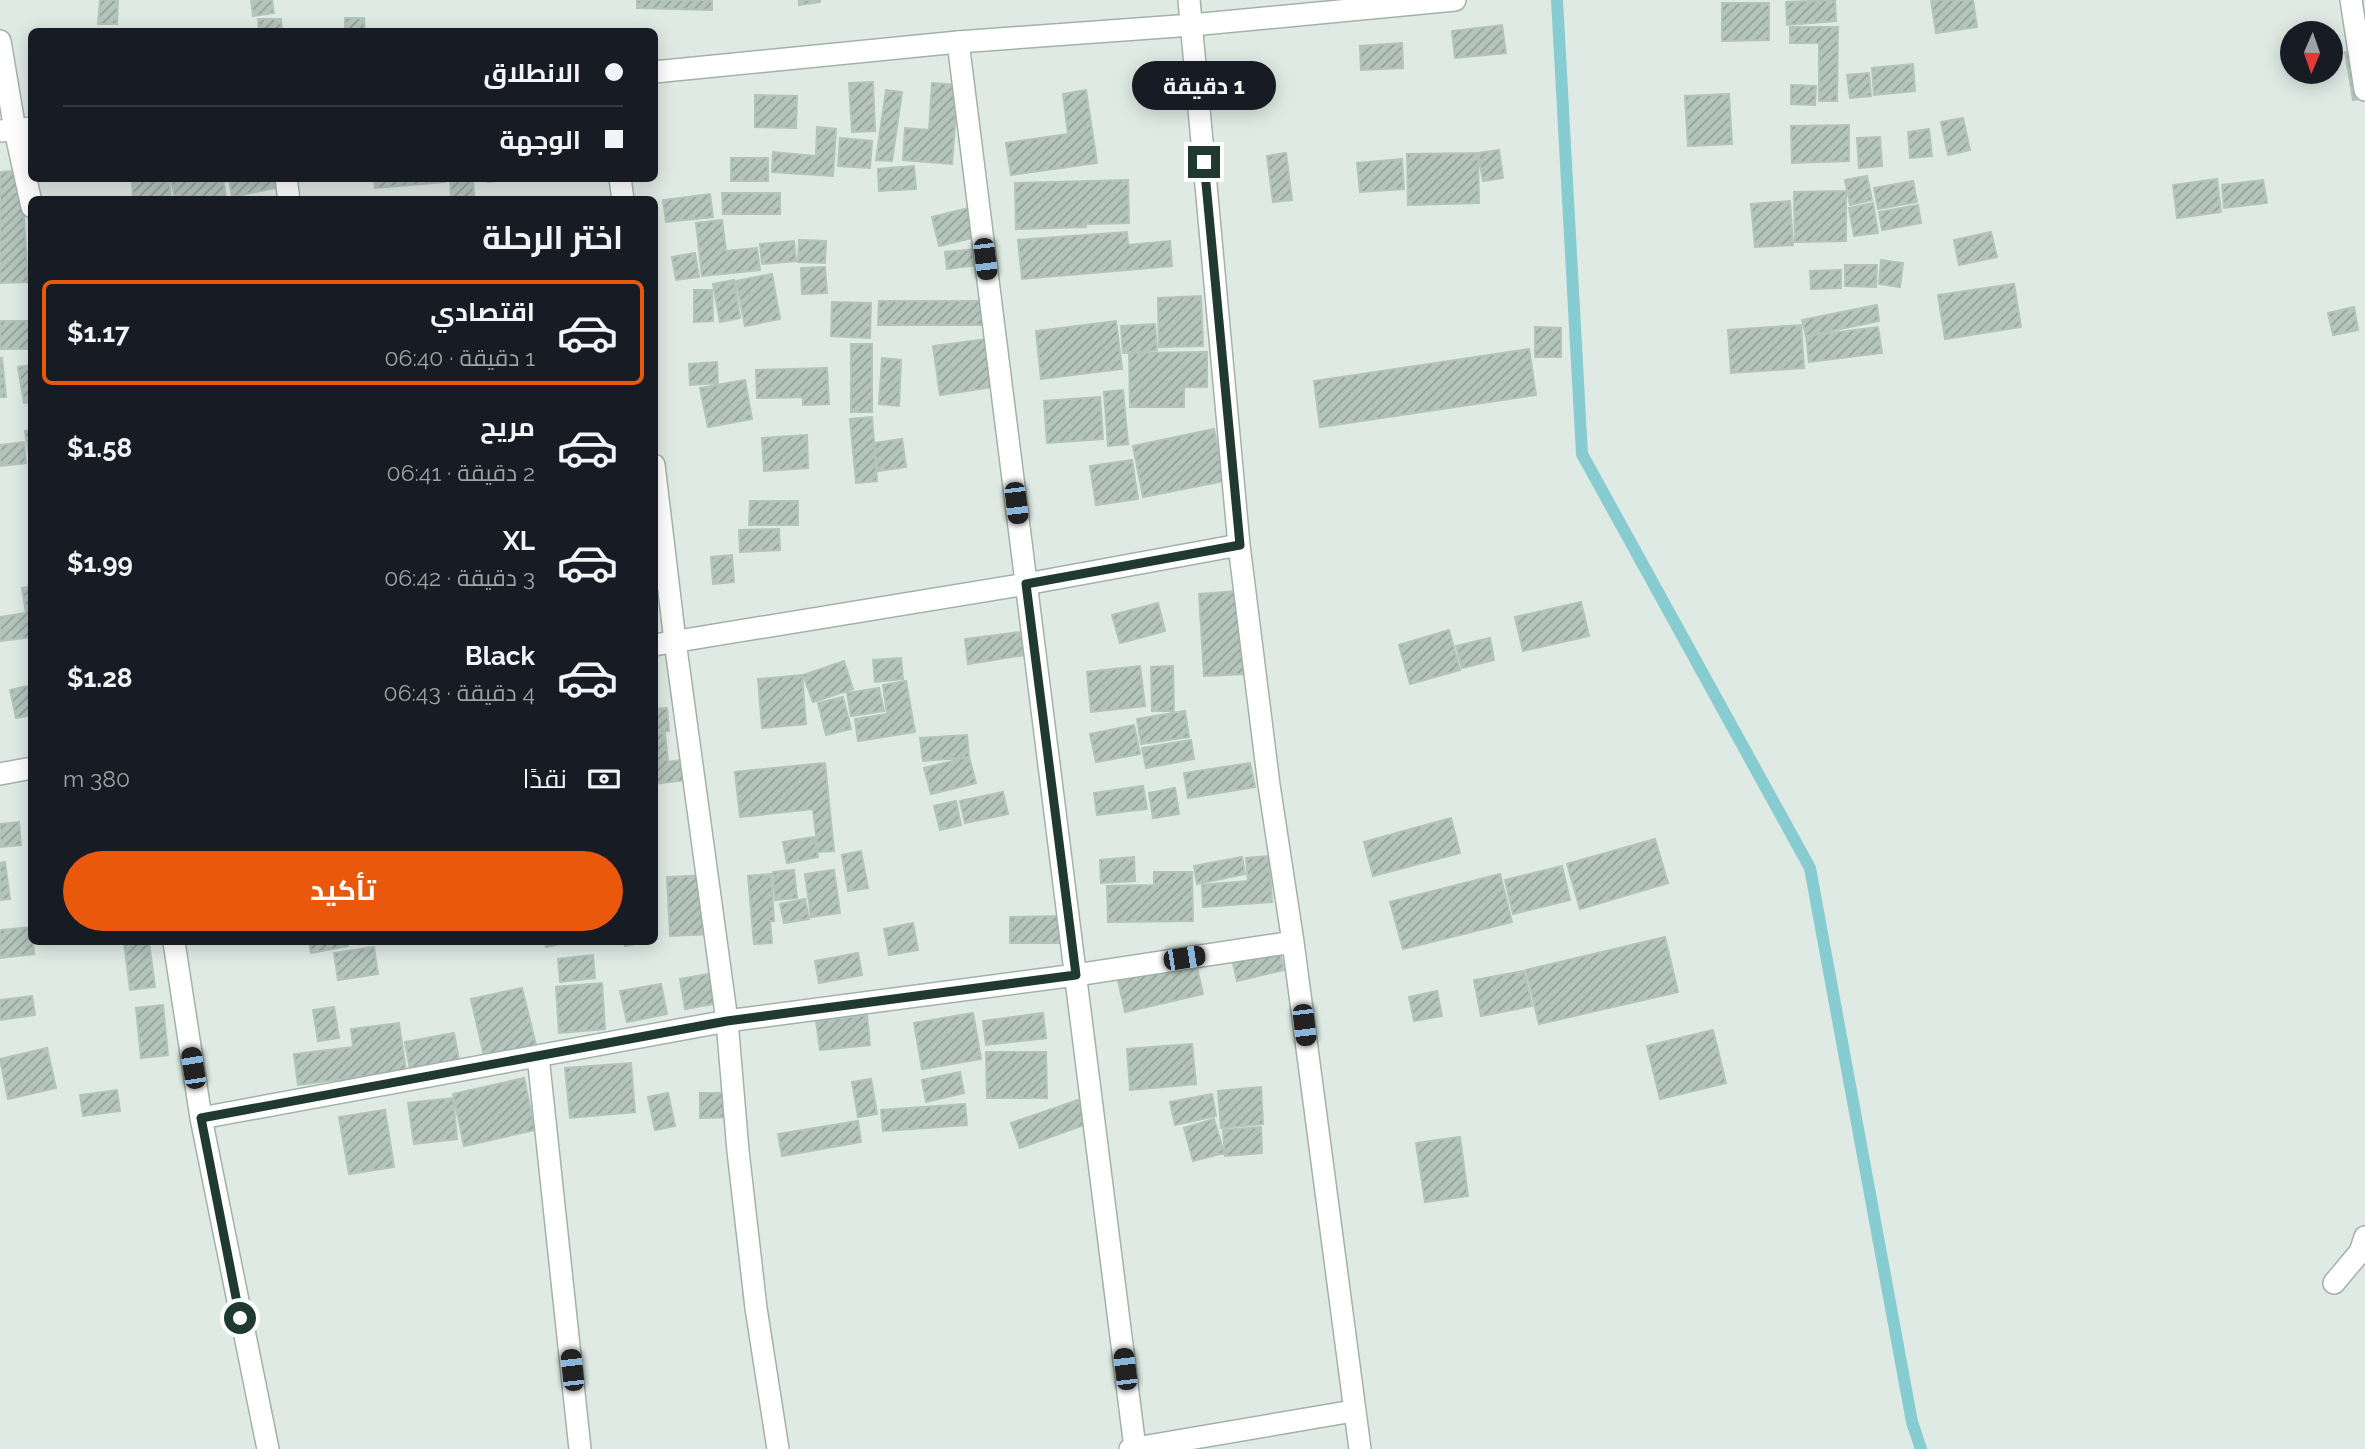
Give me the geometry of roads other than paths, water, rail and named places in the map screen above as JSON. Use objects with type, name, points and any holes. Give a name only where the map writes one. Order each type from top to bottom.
[{"type":"street","points":[[1189,0],[1240,545],[1269,785],[1293,942],[1360,1449]]},
{"type":"street","points":[[658,72],[958,42],[1192,25],[1455,0]]},
{"type":"street","points":[[2351,0],[2365,90]]},
{"type":"street","points":[[0,40],[30,196]]},
{"type":"street","points":[[958,42],[1133,1448],[1353,1411]]},
{"type":"street","points":[[658,530],[665,643],[727,1021],[738,1151],[756,1308],[779,1449]]},
{"type":"street","points":[[665,643],[1026,584],[1240,545]]},
{"type":"street","points":[[0,774],[28,769]]},
{"type":"street","points":[[201,1118],[727,1021],[1076,975],[1293,942]]},
{"type":"street","points":[[174,945],[201,1118],[268,1449]]},
{"type":"street","points":[[538,1056],[580,1449]]},
{"type":"street","points":[[2334,1283],[2360,1252],[2365,1237]]},
{"type":"waterway","points":[[1557,0],[1582,454],[1810,868],[1912,1422],[1921,1449]]}]
